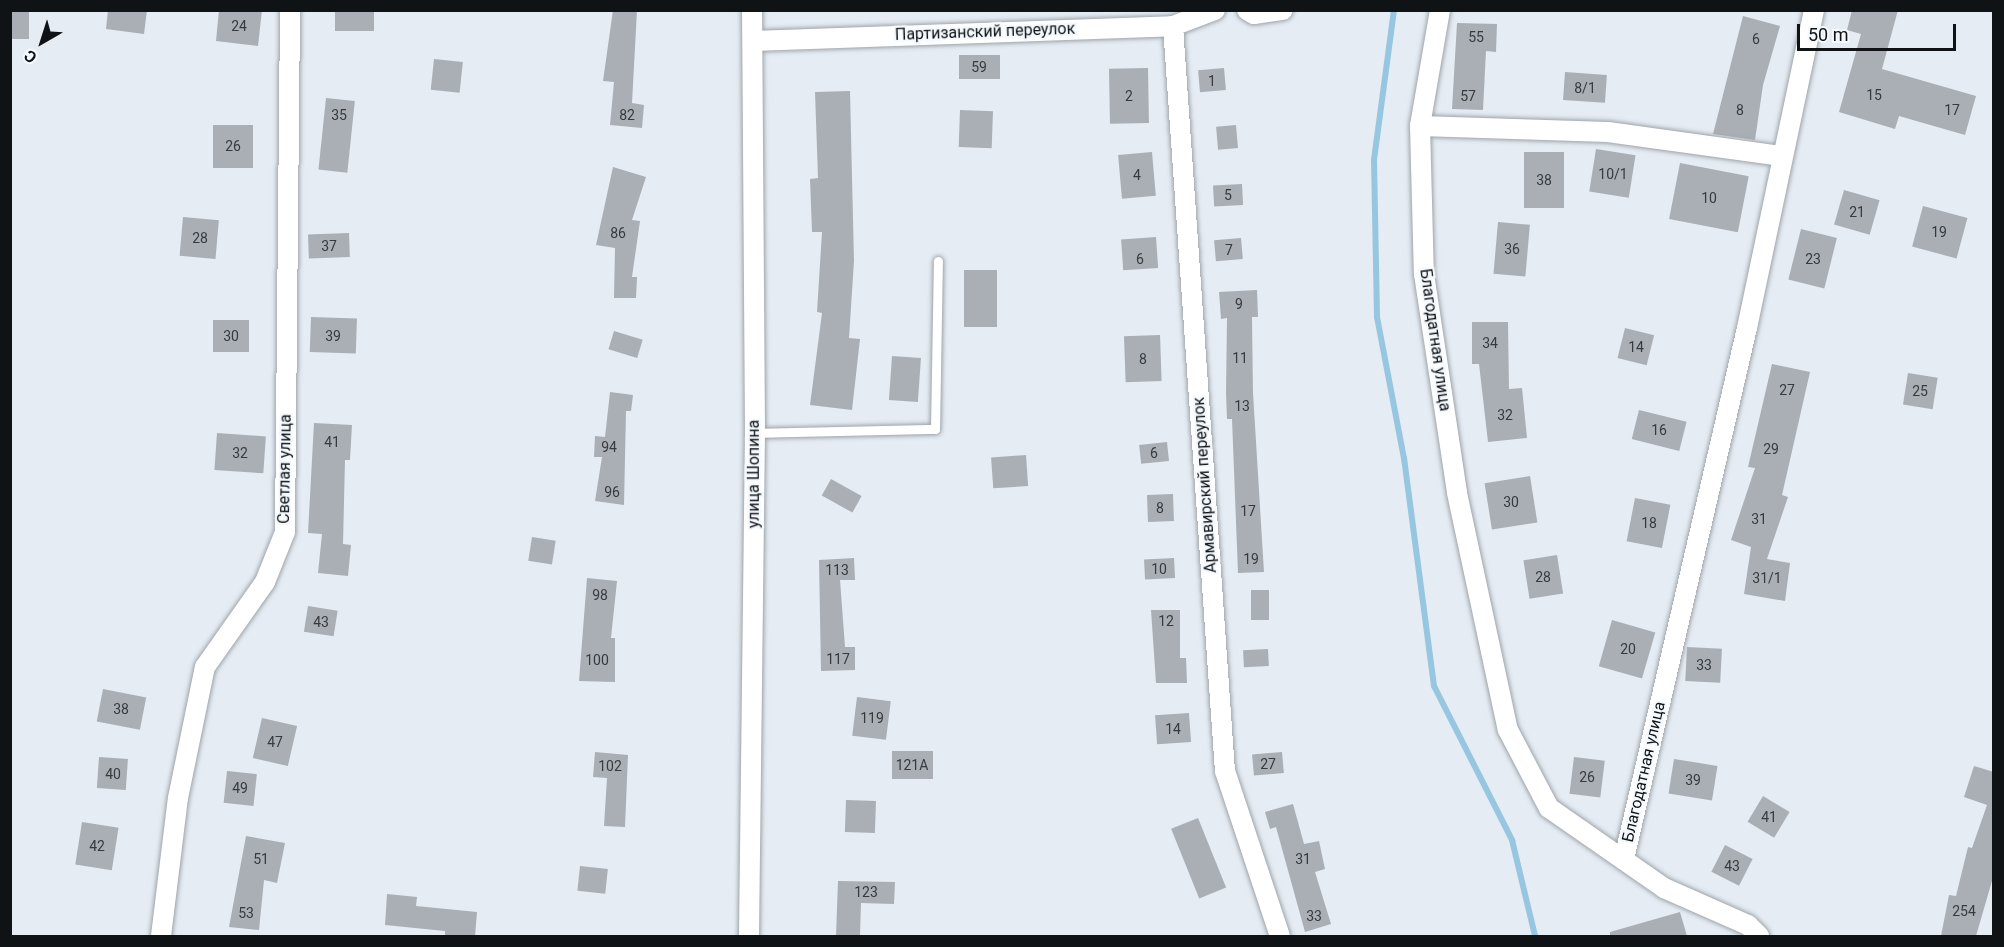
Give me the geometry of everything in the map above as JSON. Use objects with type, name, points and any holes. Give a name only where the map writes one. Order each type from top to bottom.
[{"type":"street","name":"Светлая улица","points":[[161,936],[178,798],[205,667],[265,582],[285,532],[290,10]]},
{"type":"street","name":"улица Шопина","points":[[749,936],[755,434],[752,10]]},
{"type":"street","name":"Партизанский переулок","points":[[753,41],[1173,26],[1215,10]]},
{"type":"street","points":[[1247,10],[1254,14],[1283,10]]},
{"type":"street","points":[[1440,10],[1420,126],[1608,132],[1780,156]]},
{"type":"street","name":"Благодатная улица","points":[[1624,859],[1745,339],[1780,156],[1814,10]]},
{"type":"street","name":"Армавирский переулок","points":[[1173,26],[1226,771],[1280,936]]},
{"type":"street","name":"Благодатная улица","points":[[1420,126],[1426,286],[1459,505],[1508,730],[1549,808],[1664,888],[1748,925],[1759,936]]},
{"type":"lane","points":[[755,434],[935,429],[938,261]]},
{"type":"building","points":[[10,10],[29,10],[29,39],[10,39]]},
{"type":"building","points":[[108,10],[147,10],[144,34],[106,29]]},
{"type":"building","points":[[219,10],[262,10],[258,46],[216,41]]},
{"type":"building","points":[[335,10],[374,10],[374,31],[335,31]]},
{"type":"building","points":[[613,10],[637,10],[632,103],[644,105],[642,128],[610,125],[614,82],[603,81]]},
{"type":"building","points":[[1852,10],[1898,10],[1882,69],[1976,96],[1965,135],[1899,116],[1895,129],[1839,112],[1861,34],[1847,30]]},
{"type":"building","points":[[1743,16],[1780,26],[1763,85],[1755,140],[1713,134]]},
{"type":"building","points":[[1457,23],[1497,24],[1496,52],[1486,51],[1483,110],[1452,109]]},
{"type":"building","points":[[959,55],[1000,55],[1000,79],[959,79]]},
{"type":"building","points":[[434,59],[463,62],[460,93],[431,90]]},
{"type":"building","points":[[1148,68],[1149,123],[1110,124],[1109,69]]},
{"type":"building","points":[[1224,68],[1226,90],[1200,92],[1198,70]]},
{"type":"building","points":[[1565,72],[1607,75],[1605,103],[1563,100]]},
{"type":"building","points":[[850,91],[854,261],[849,338],[860,339],[852,410],[810,405],[822,313],[817,312],[822,232],[812,232],[810,179],[818,178],[815,92]]},
{"type":"building","points":[[326,98],[355,101],[347,173],[318,170]]},
{"type":"building","points":[[960,110],[993,111],[992,148],[959,147]]},
{"type":"building","points":[[213,125],[253,125],[253,168],[213,168]]},
{"type":"building","points":[[1236,125],[1238,148],[1218,150],[1216,127]]},
{"type":"building","points":[[1596,149],[1636,155],[1629,198],[1589,191]]},
{"type":"building","points":[[1152,152],[1156,196],[1122,199],[1118,155]]},
{"type":"building","points":[[1524,152],[1564,152],[1564,208],[1524,208]]},
{"type":"building","points":[[1680,163],[1749,176],[1738,232],[1669,219]]},
{"type":"building","points":[[613,167],[646,177],[632,220],[640,221],[632,277],[637,277],[636,298],[614,298],[615,248],[596,245]]},
{"type":"building","points":[[1242,184],[1243,205],[1214,206],[1213,186]]},
{"type":"building","points":[[1844,190],[1880,200],[1870,235],[1834,225]]},
{"type":"building","points":[[1923,206],[1967,218],[1957,258],[1912,247]]},
{"type":"building","points":[[183,217],[219,220],[215,259],[180,256]]},
{"type":"building","points":[[1498,222],[1530,225],[1525,277],[1493,274]]},
{"type":"building","points":[[1801,229],[1837,238],[1824,288],[1788,279]]},
{"type":"building","points":[[349,233],[350,257],[309,258],[308,234]]},
{"type":"building","points":[[1156,237],[1158,268],[1123,270],[1121,239]]},
{"type":"building","points":[[1241,238],[1243,259],[1216,261],[1214,240]]},
{"type":"building","points":[[964,270],[997,270],[997,327],[964,327]]},
{"type":"building","points":[[1257,290],[1258,317],[1252,317],[1253,393],[1264,572],[1238,573],[1232,419],[1227,419],[1227,318],[1221,319],[1219,292]]},
{"type":"building","points":[[311,317],[357,319],[356,354],[310,352]]},
{"type":"building","points":[[213,320],[249,320],[249,352],[213,352]]},
{"type":"building","points":[[1472,322],[1508,322],[1509,389],[1522,388],[1527,438],[1488,442],[1479,364],[1472,364]]},
{"type":"building","points":[[1625,328],[1654,335],[1647,365],[1618,358]]},
{"type":"building","points":[[614,331],[643,340],[637,358],[608,349]]},
{"type":"building","points":[[1160,335],[1162,381],[1126,382],[1124,336]]},
{"type":"building","points":[[892,356],[921,358],[918,402],[889,400]]},
{"type":"building","points":[[1772,364],[1810,372],[1782,495],[1788,497],[1767,559],[1790,563],[1785,601],[1744,594],[1751,547],[1731,540],[1755,468],[1748,467]]},
{"type":"building","points":[[1908,373],[1938,378],[1933,409],[1903,405]]},
{"type":"building","points":[[610,392],[633,395],[631,411],[626,411],[624,505],[595,501],[602,457],[594,457],[595,436],[605,437]]},
{"type":"building","points":[[1639,410],[1687,422],[1679,451],[1632,439]]},
{"type":"building","points":[[314,423],[352,425],[350,460],[345,460],[343,544],[351,545],[348,576],[318,573],[322,534],[308,533]]},
{"type":"building","points":[[217,433],[266,436],[263,473],[214,470]]},
{"type":"building","points":[[1167,442],[1169,461],[1141,464],[1139,445]]},
{"type":"building","points":[[1026,455],[1028,486],[993,488],[991,457]]},
{"type":"building","points":[[1530,476],[1537,522],[1492,530],[1485,483]]},
{"type":"building","points":[[831,479],[862,496],[852,513],[822,496]]},
{"type":"building","points":[[1173,494],[1174,521],[1148,522],[1147,495]]},
{"type":"building","points":[[1635,498],[1670,505],[1662,548],[1627,541]]},
{"type":"building","points":[[532,537],[556,541],[552,564],[528,561]]},
{"type":"building","points":[[1557,555],[1563,594],[1530,599],[1523,560]]},
{"type":"building","points":[[854,558],[855,580],[840,580],[845,647],[855,647],[855,670],[821,671],[819,560]]},
{"type":"building","points":[[1174,558],[1175,578],[1145,580],[1144,560]]},
{"type":"building","points":[[587,578],[617,581],[611,638],[615,638],[615,682],[579,681]]},
{"type":"building","points":[[1251,590],[1269,590],[1269,620],[1251,620]]},
{"type":"building","points":[[308,606],[338,611],[334,636],[304,632]]},
{"type":"building","points":[[1151,610],[1180,610],[1180,658],[1186,658],[1187,683],[1156,683]]},
{"type":"building","points":[[1612,620],[1655,632],[1642,679],[1599,666]]},
{"type":"building","points":[[1687,647],[1722,649],[1720,683],[1685,681]]},
{"type":"building","points":[[1268,649],[1269,666],[1244,667],[1243,650]]},
{"type":"building","points":[[103,689],[146,697],[140,730],[97,721]]},
{"type":"building","points":[[857,697],[891,701],[886,740],[852,736]]},
{"type":"building","points":[[1189,713],[1191,742],[1157,744],[1155,715]]},
{"type":"building","points":[[262,718],[297,726],[288,766],[253,758]]},
{"type":"building","points":[[892,751],[933,751],[933,779],[892,779]]},
{"type":"building","points":[[595,752],[628,755],[625,827],[604,826],[607,778],[593,777]]},
{"type":"building","points":[[1282,752],[1284,773],[1254,776],[1252,755]]},
{"type":"building","points":[[99,757],[128,759],[126,790],[97,788]]},
{"type":"building","points":[[1574,757],[1605,761],[1600,798],[1569,794]]},
{"type":"building","points":[[1674,759],[1717,766],[1712,800],[1669,794]]},
{"type":"building","points":[[1974,766],[1994,772],[1994,874],[1976,936],[1941,936],[1949,895],[1956,896],[1968,847],[1972,848],[1987,805],[1964,797]]},
{"type":"building","points":[[227,771],[257,774],[253,806],[224,803]]},
{"type":"building","points":[[1763,796],[1790,812],[1774,838],[1748,822]]},
{"type":"building","points":[[846,800],[876,801],[875,833],[845,832]]},
{"type":"building","points":[[1293,804],[1304,844],[1319,841],[1325,869],[1315,872],[1331,924],[1305,932],[1276,827],[1270,829],[1265,812]]},
{"type":"building","points":[[1198,818],[1226,888],[1199,898],[1171,829]]},
{"type":"building","points":[[82,822],[119,828],[112,870],[75,864]]},
{"type":"building","points":[[246,836],[285,843],[277,883],[264,880],[259,930],[229,927]]},
{"type":"building","points":[[1725,845],[1753,859],[1739,886],[1711,872]]},
{"type":"building","points":[[580,866],[608,869],[605,894],[577,891]]},
{"type":"building","points":[[838,881],[895,882],[894,904],[861,903],[860,936],[836,936]]},
{"type":"building","points":[[387,894],[417,897],[416,906],[477,912],[475,936],[445,936],[445,931],[385,925]]},
{"type":"building","points":[[1680,912],[1687,936],[1610,936],[1610,932]]},
{"type":"waterway","points":[[1394,10],[1374,160],[1377,317],[1404,458],[1434,686],[1512,840],[1535,936]]}]
